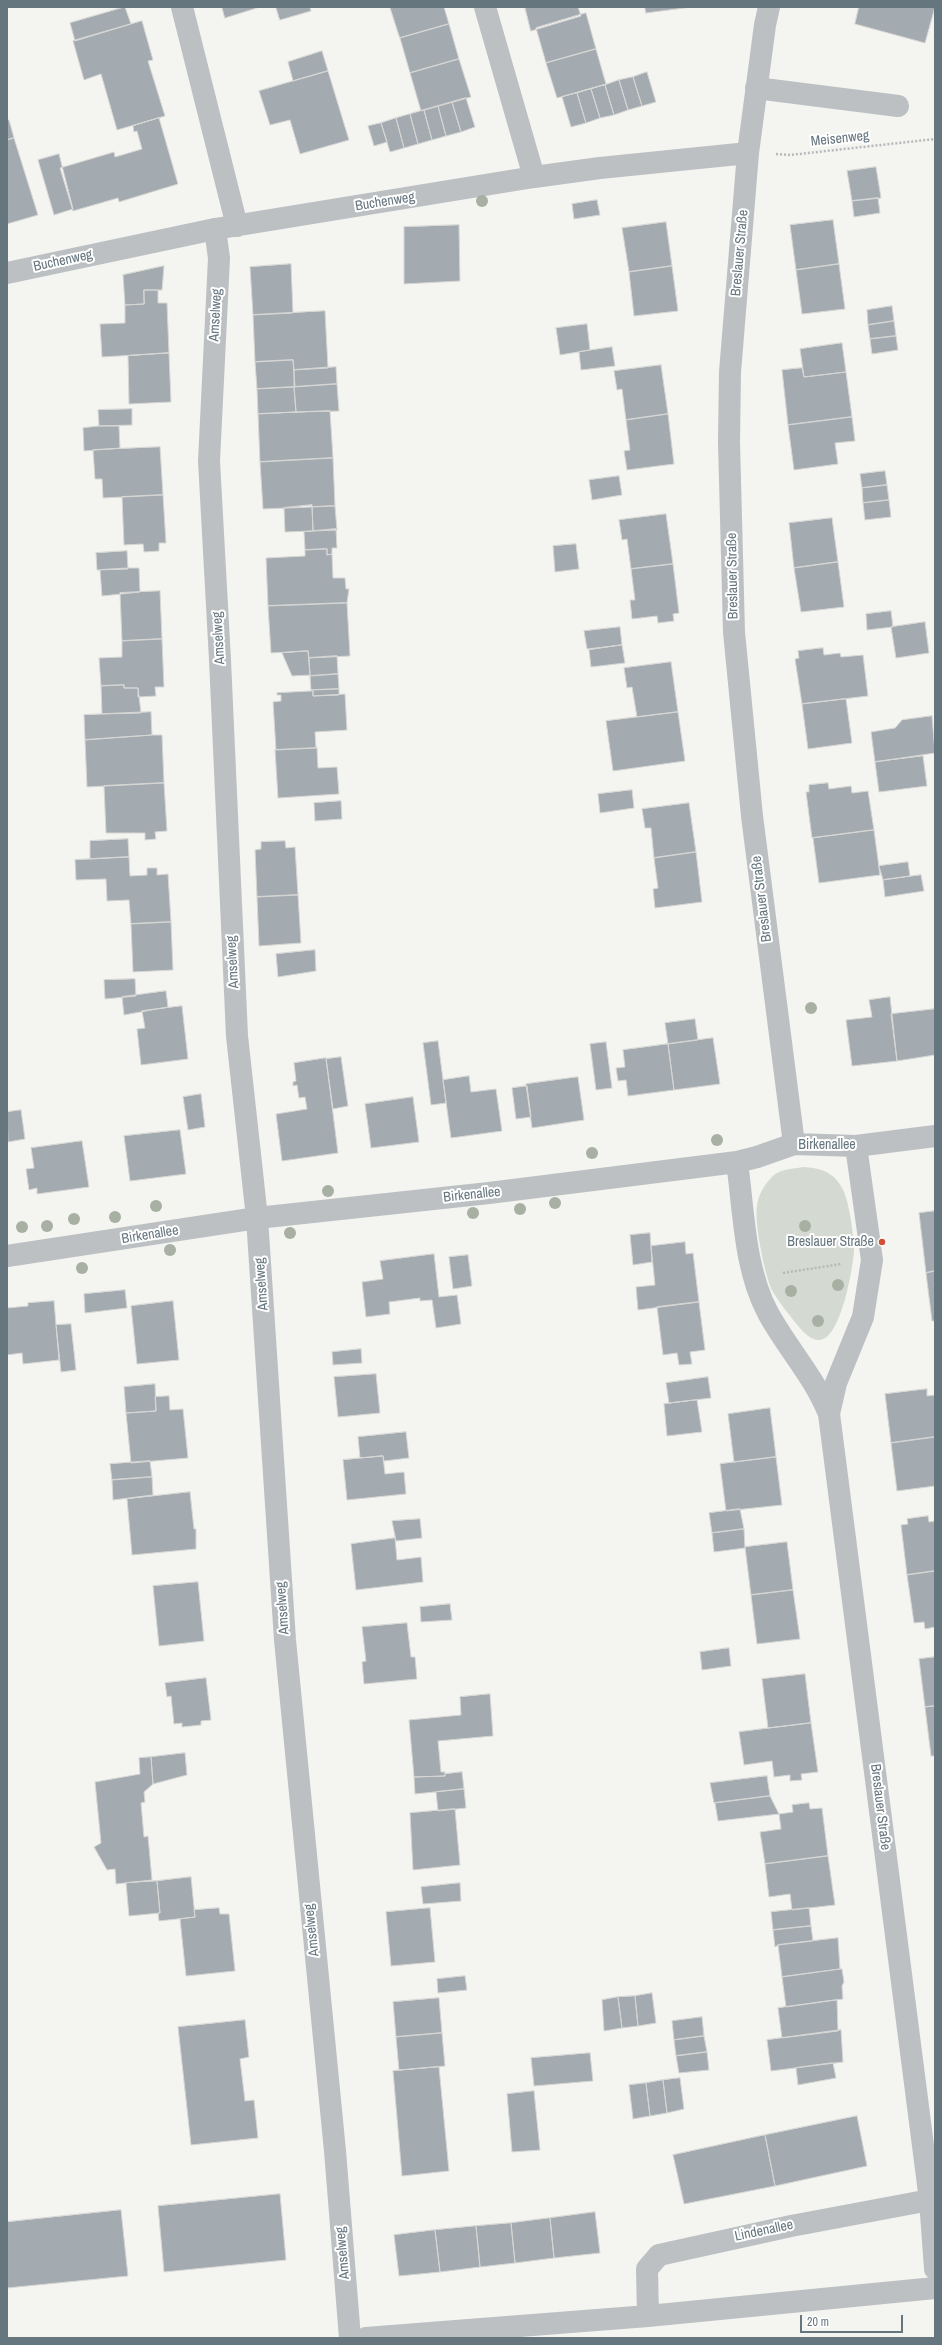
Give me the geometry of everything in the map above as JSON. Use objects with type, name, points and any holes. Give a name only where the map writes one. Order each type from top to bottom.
[{"type":"street","points":[[182,7],[237,226]]},
{"type":"street","points":[[485,7],[534,177]]},
{"type":"street","name":"Breslauer Straße","points":[[769,7],[756,88],[748,153],[730,372],[729,442],[734,632],[752,823],[794,1144]]},
{"type":"street","points":[[756,88],[898,106]]},
{"type":"street","name":"Buchenweg","points":[[7,273],[215,229],[534,177],[600,168],[748,153]]},
{"type":"street","name":"Amselweg","points":[[215,229],[219,258],[209,461],[220,660],[237,1036],[257,1218],[285,1640],[335,2151],[350,2338]]},
{"type":"street","name":"Birkenallee","points":[[7,1256],[257,1218],[489,1193],[737,1162],[757,1157],[794,1144],[856,1146],[935,1136]]},
{"type":"street","name":"Breslauer Straße","points":[[856,1146],[872,1260],[863,1317],[836,1383],[830,1414],[932,2199],[935,2269]]},
{"type":"street","name":"Breslauer Straße","points":[[737,1162],[752,1277],[768,1313],[815,1383],[830,1414]]},
{"type":"street","name":"Lindenallee","points":[[648,2316],[647,2268],[659,2255],[791,2226],[932,2199]]},
{"type":"street","points":[[366,2338],[648,2316],[935,2288]]},
{"type":"path","name":"Meisenweg","points":[[748,153],[790,155],[935,139]]},
{"type":"path","points":[[752,1277],[872,1260]]},
{"type":"shaded area","points":[[803,1167],[825,1171],[834,1177],[841,1186],[846,1199],[853,1236],[853,1260],[840,1315],[834,1328],[827,1336],[820,1340],[812,1338],[802,1330],[773,1292],[764,1263],[756,1214],[760,1193],[774,1175],[780,1172]]},
{"type":"building","points":[[125,7],[131,24],[75,41],[70,23]]},
{"type":"building","points":[[222,7],[260,7],[225,18]]},
{"type":"building","points":[[276,7],[310,7],[311,11],[280,20]]},
{"type":"building","points":[[390,7],[444,7],[449,24],[400,38]]},
{"type":"building","points":[[525,7],[578,7],[581,16],[531,31]]},
{"type":"building","points":[[645,7],[692,7],[646,13]]},
{"type":"building","points":[[859,7],[935,7],[925,43],[855,24]]},
{"type":"building","points":[[586,13],[596,49],[546,63],[536,28]]},
{"type":"building","points":[[142,21],[153,60],[148,61],[165,116],[117,130],[101,74],[84,80],[73,41]]},
{"type":"building","points":[[449,24],[459,59],[410,73],[400,38]]},
{"type":"building","points":[[596,49],[606,84],[557,98],[546,63]]},
{"type":"building","points":[[322,51],[328,71],[293,81],[288,62]]},
{"type":"building","points":[[459,59],[471,97],[421,111],[410,73]]},
{"type":"building","points":[[328,71],[349,140],[300,154],[290,120],[270,125],[259,91]]},
{"type":"building","points":[[647,72],[656,102],[642,106],[633,77]]},
{"type":"building","points":[[633,77],[642,106],[628,110],[619,80]]},
{"type":"building","points":[[619,80],[628,110],[614,115],[605,85]]},
{"type":"building","points":[[605,85],[614,115],[600,118],[591,89]]},
{"type":"building","points":[[591,89],[600,118],[586,123],[577,93]]},
{"type":"building","points":[[577,93],[586,123],[571,127],[562,97]]},
{"type":"building","points":[[466,98],[475,127],[461,132],[452,102]]},
{"type":"building","points":[[452,102],[461,132],[446,136],[438,106]]},
{"type":"building","points":[[438,106],[446,136],[432,140],[424,110]]},
{"type":"building","points":[[424,110],[432,140],[418,144],[410,114]]},
{"type":"building","points":[[410,114],[418,144],[404,148],[396,118]]},
{"type":"building","points":[[159,118],[178,184],[119,202],[118,198],[73,211],[60,168],[114,152],[115,157],[142,149],[137,131],[134,132],[133,126]]},
{"type":"building","points":[[396,118],[404,148],[390,152],[381,123]]},
{"type":"building","points":[[7,120],[9,120],[14,138],[7,140]]},
{"type":"building","points":[[381,123],[387,142],[374,146],[368,126]]},
{"type":"building","points":[[14,138],[38,215],[7,224],[7,140]]},
{"type":"building","points":[[59,154],[73,209],[54,215],[38,160]]},
{"type":"building","points":[[876,167],[881,198],[852,201],[847,171]]},
{"type":"building","points":[[878,198],[880,213],[854,217],[852,201]]},
{"type":"building","points":[[597,200],[600,215],[574,219],[572,204]]},
{"type":"building","points":[[833,220],[839,264],[796,270],[790,225]]},
{"type":"building","points":[[666,222],[672,266],[629,272],[622,228]]},
{"type":"building","points":[[459,225],[460,281],[404,284],[404,227]]},
{"type":"building","points":[[291,264],[293,313],[253,315],[250,267]]},
{"type":"building","points":[[839,264],[845,309],[802,314],[796,270]]},
{"type":"building","points":[[164,266],[162,290],[144,290],[144,304],[125,305],[123,275]]},
{"type":"building","points":[[672,266],[678,311],[634,316],[629,272]]},
{"type":"building","points":[[144,290],[158,290],[158,303],[167,303],[169,353],[102,357],[100,324],[125,323],[125,305],[144,304]]},
{"type":"building","points":[[892,306],[894,321],[868,325],[867,310]]},
{"type":"building","points":[[325,311],[328,368],[294,370],[293,360],[255,362],[253,315]]},
{"type":"building","points":[[894,321],[896,336],[870,339],[868,325]]},
{"type":"building","points":[[587,324],[590,350],[560,355],[556,328]]},
{"type":"building","points":[[896,336],[898,350],[872,354],[870,339]]},
{"type":"building","points":[[842,343],[846,372],[804,377],[800,349]]},
{"type":"building","points":[[612,347],[615,366],[581,370],[579,352]]},
{"type":"building","points":[[169,353],[171,402],[129,404],[128,356]]},
{"type":"building","points":[[293,360],[295,387],[257,389],[255,362]]},
{"type":"building","points":[[661,365],[668,414],[626,420],[622,389],[617,390],[614,371]]},
{"type":"building","points":[[336,367],[337,384],[294,387],[294,370]]},
{"type":"building","points":[[802,368],[804,377],[846,372],[852,417],[788,425],[782,370]]},
{"type":"building","points":[[337,384],[339,411],[296,412],[294,387]]},
{"type":"building","points":[[294,387],[296,412],[258,414],[257,389]]},
{"type":"building","points":[[132,409],[132,425],[99,426],[98,410]]},
{"type":"building","points":[[330,411],[333,458],[260,462],[258,414]]},
{"type":"building","points":[[668,414],[674,464],[627,470],[624,451],[630,450],[626,420]]},
{"type":"building","points":[[852,417],[855,441],[835,443],[838,464],[794,470],[788,425]]},
{"type":"building","points":[[119,426],[120,448],[84,451],[83,428]]},
{"type":"building","points":[[160,447],[163,495],[103,498],[102,479],[95,479],[93,450]]},
{"type":"building","points":[[333,458],[335,506],[263,509],[260,462]]},
{"type":"building","points":[[885,471],[887,485],[862,488],[860,474]]},
{"type":"building","points":[[619,476],[622,495],[592,500],[589,480]]},
{"type":"building","points":[[887,485],[889,500],[863,503],[862,488]]},
{"type":"building","points":[[163,495],[166,543],[159,543],[159,551],[144,552],[143,544],[124,545],[122,497]]},
{"type":"building","points":[[889,500],[891,517],[865,520],[863,503]]},
{"type":"building","points":[[312,505],[313,531],[285,532],[284,508]]},
{"type":"building","points":[[335,506],[337,530],[313,531],[312,507]]},
{"type":"building","points":[[666,514],[673,564],[631,569],[627,539],[622,540],[619,520]]},
{"type":"building","points":[[832,518],[838,562],[794,568],[789,523]]},
{"type":"building","points":[[336,529],[337,548],[332,548],[332,554],[327,555],[327,549],[305,550],[304,532]]},
{"type":"building","points":[[576,544],[579,569],[555,572],[553,546]]},
{"type":"building","points":[[327,549],[327,555],[332,554],[333,578],[345,578],[346,589],[349,589],[347,603],[268,606],[266,558],[305,556],[305,550]]},
{"type":"building","points":[[127,551],[128,569],[97,570],[96,553]]},
{"type":"building","points":[[838,562],[844,607],[801,612],[794,568]]},
{"type":"building","points":[[673,564],[679,613],[673,614],[674,621],[658,623],[657,616],[632,619],[630,600],[635,600],[631,569]]},
{"type":"building","points":[[139,568],[140,592],[102,596],[100,570]]},
{"type":"building","points":[[160,591],[162,639],[122,641],[120,593]]},
{"type":"building","points":[[347,603],[350,656],[309,658],[308,651],[271,653],[268,606]]},
{"type":"building","points":[[891,611],[893,627],[867,630],[866,614]]},
{"type":"building","points":[[925,622],[929,653],[896,658],[891,627]]},
{"type":"building","points":[[620,627],[622,645],[587,649],[584,631]]},
{"type":"building","points":[[162,639],[164,687],[155,687],[156,696],[138,697],[138,688],[124,688],[124,685],[101,686],[99,658],[122,657],[122,641]]},
{"type":"building","points":[[622,645],[625,663],[591,667],[589,650]]},
{"type":"building","points":[[823,648],[824,655],[840,653],[841,657],[863,655],[868,696],[802,704],[795,659],[799,658],[798,651]]},
{"type":"building","points":[[308,651],[310,675],[292,676],[282,653]]},
{"type":"building","points":[[337,656],[338,674],[310,676],[309,658]]},
{"type":"building","points":[[671,662],[678,712],[637,717],[632,687],[627,688],[624,668]]},
{"type":"building","points":[[338,674],[339,689],[311,690],[310,676]]},
{"type":"building","points":[[124,685],[124,688],[138,688],[141,713],[102,714],[101,686]]},
{"type":"building","points":[[339,689],[339,695],[313,696],[313,691],[311,690]]},
{"type":"building","points":[[313,691],[313,696],[345,694],[347,730],[315,732],[316,748],[276,750],[273,702],[281,701],[281,695],[277,695],[277,693]]},
{"type":"building","points":[[846,699],[852,743],[808,749],[802,704]]},
{"type":"building","points":[[151,712],[152,735],[85,740],[84,715]]},
{"type":"building","points":[[678,712],[685,761],[613,771],[606,721]]},
{"type":"building","points":[[932,716],[935,753],[875,762],[871,732],[895,728],[902,720]]},
{"type":"building","points":[[162,735],[164,783],[87,787],[85,740]]},
{"type":"building","points":[[317,748],[318,768],[337,767],[339,794],[278,798],[275,750]]},
{"type":"building","points":[[923,756],[927,786],[879,792],[875,762]]},
{"type":"building","points":[[164,783],[167,831],[155,832],[156,839],[145,840],[145,833],[106,833],[104,786]]},
{"type":"building","points":[[828,783],[829,789],[851,786],[852,793],[868,791],[874,830],[812,838],[806,792],[809,792],[809,785]]},
{"type":"building","points":[[632,790],[634,808],[600,813],[598,794]]},
{"type":"building","points":[[341,801],[342,819],[315,821],[314,803]]},
{"type":"building","points":[[689,803],[696,852],[654,858],[651,828],[645,828],[642,809]]},
{"type":"building","points":[[874,830],[880,875],[819,883],[813,838]]},
{"type":"building","points":[[128,839],[129,857],[90,859],[90,841]]},
{"type":"building","points":[[285,841],[286,848],[295,847],[298,895],[257,897],[255,850],[261,849],[261,842]]},
{"type":"building","points":[[696,852],[702,902],[655,908],[653,889],[658,888],[654,858]]},
{"type":"building","points":[[129,857],[130,876],[147,875],[147,868],[157,868],[157,875],[168,874],[171,922],[131,924],[129,900],[107,901],[106,879],[76,880],[75,860]]},
{"type":"building","points":[[908,862],[910,876],[883,880],[879,866]]},
{"type":"building","points":[[921,875],[924,891],[885,897],[883,880]]},
{"type":"building","points":[[298,895],[301,943],[259,946],[257,897]]},
{"type":"building","points":[[171,922],[173,970],[133,972],[131,924]]},
{"type":"building","points":[[315,950],[316,971],[278,977],[276,954]]},
{"type":"building","points":[[135,979],[136,996],[105,999],[104,980]]},
{"type":"building","points":[[166,991],[168,1007],[124,1015],[122,997]]},
{"type":"building","points":[[890,997],[897,1061],[852,1066],[846,1020],[872,1017],[869,1000]]},
{"type":"building","points":[[182,1006],[188,1059],[141,1065],[137,1029],[145,1028],[142,1011]]},
{"type":"building","points":[[935,1009],[935,1055],[897,1061],[891,1014]]},
{"type":"building","points":[[695,1019],[698,1040],[668,1044],[665,1023]]},
{"type":"building","points":[[713,1038],[720,1084],[674,1090],[668,1044]]},
{"type":"building","points":[[438,1041],[446,1103],[431,1105],[423,1043]]},
{"type":"building","points":[[606,1042],[612,1088],[596,1090],[590,1044]]},
{"type":"building","points":[[668,1044],[674,1090],[628,1096],[626,1080],[618,1081],[616,1068],[625,1067],[623,1050]]},
{"type":"building","points":[[341,1057],[348,1106],[333,1109],[326,1059]]},
{"type":"building","points":[[326,1058],[338,1153],[282,1161],[276,1114],[307,1109],[305,1097],[299,1098],[297,1085],[293,1086],[293,1082],[296,1081],[294,1063]]},
{"type":"building","points":[[469,1076],[471,1092],[496,1089],[502,1131],[451,1138],[443,1080]]},
{"type":"building","points":[[578,1077],[584,1120],[532,1128],[526,1084]]},
{"type":"building","points":[[527,1086],[531,1117],[516,1119],[512,1088]]},
{"type":"building","points":[[201,1094],[205,1127],[188,1130],[183,1097]]},
{"type":"building","points":[[413,1097],[419,1142],[371,1148],[365,1104]]},
{"type":"building","points":[[21,1110],[25,1139],[8,1142],[7,1112]]},
{"type":"building","points":[[180,1130],[186,1174],[130,1181],[124,1136]]},
{"type":"building","points":[[82,1141],[89,1187],[37,1194],[37,1188],[29,1190],[26,1169],[34,1168],[31,1148]]},
{"type":"building","points":[[935,1211],[935,1271],[926,1273],[919,1213]]},
{"type":"building","points":[[650,1233],[652,1262],[633,1265],[630,1235]]},
{"type":"building","points":[[685,1242],[686,1254],[693,1253],[699,1302],[638,1310],[636,1287],[655,1285],[651,1246]]},
{"type":"building","points":[[434,1254],[439,1297],[457,1295],[461,1324],[436,1328],[432,1300],[420,1301],[420,1298],[389,1302],[390,1314],[366,1317],[362,1282],[383,1279],[380,1261]]},
{"type":"building","points":[[468,1255],[472,1286],[453,1289],[449,1257]]},
{"type":"building","points":[[935,1271],[935,1321],[932,1321],[926,1273]]},
{"type":"building","points":[[125,1290],[127,1308],[85,1313],[84,1294]]},
{"type":"building","points":[[54,1301],[59,1360],[23,1364],[22,1353],[7,1355],[7,1308],[28,1306],[28,1303]]},
{"type":"building","points":[[173,1301],[179,1360],[137,1364],[131,1306]]},
{"type":"building","points":[[699,1302],[705,1350],[690,1352],[692,1364],[679,1365],[677,1353],[663,1355],[657,1307]]},
{"type":"building","points":[[71,1324],[76,1370],[61,1372],[56,1325]]},
{"type":"building","points":[[361,1349],[362,1363],[333,1365],[332,1352]]},
{"type":"building","points":[[376,1374],[380,1413],[338,1417],[334,1377]]},
{"type":"building","points":[[708,1377],[711,1398],[669,1403],[666,1383]]},
{"type":"building","points":[[155,1384],[156,1411],[126,1413],[124,1387]]},
{"type":"building","points":[[927,1389],[927,1396],[935,1395],[935,1437],[891,1443],[885,1394]]},
{"type":"building","points":[[169,1396],[170,1410],[183,1409],[188,1458],[131,1463],[126,1413],[156,1411],[155,1397]]},
{"type":"building","points":[[697,1400],[702,1432],[667,1436],[664,1404]]},
{"type":"building","points":[[770,1408],[776,1457],[734,1462],[728,1414]]},
{"type":"building","points":[[406,1432],[409,1458],[384,1461],[383,1456],[360,1458],[358,1437]]},
{"type":"building","points":[[935,1437],[935,1486],[897,1491],[891,1443]]},
{"type":"building","points":[[383,1456],[385,1474],[404,1472],[406,1494],[347,1500],[343,1460]]},
{"type":"building","points":[[776,1457],[782,1505],[726,1511],[720,1464]]},
{"type":"building","points":[[150,1461],[152,1477],[112,1480],[110,1464]]},
{"type":"building","points":[[152,1477],[153,1495],[113,1500],[112,1480]]},
{"type":"building","points":[[190,1492],[194,1529],[196,1529],[196,1549],[132,1555],[127,1499]]},
{"type":"building","points":[[740,1509],[744,1529],[712,1533],[709,1513]]},
{"type":"building","points":[[928,1516],[929,1522],[935,1521],[935,1571],[907,1575],[901,1525],[908,1524],[907,1519]]},
{"type":"building","points":[[420,1519],[422,1538],[396,1541],[392,1521]]},
{"type":"building","points":[[744,1529],[745,1548],[714,1552],[712,1533]]},
{"type":"building","points":[[395,1538],[397,1560],[421,1557],[423,1582],[356,1590],[351,1544]]},
{"type":"building","points":[[787,1542],[793,1590],[751,1595],[745,1547]]},
{"type":"building","points":[[935,1571],[935,1627],[925,1629],[924,1622],[914,1623],[907,1575]]},
{"type":"building","points":[[198,1582],[204,1641],[159,1646],[153,1586]]},
{"type":"building","points":[[793,1590],[800,1639],[757,1644],[751,1595]]},
{"type":"building","points":[[450,1604],[452,1620],[421,1622],[420,1607]]},
{"type":"building","points":[[407,1623],[411,1657],[415,1657],[417,1679],[364,1684],[362,1662],[366,1661],[362,1627]]},
{"type":"building","points":[[729,1648],[731,1666],[702,1670],[700,1652]]},
{"type":"building","points":[[935,1657],[935,1706],[925,1707],[919,1659]]},
{"type":"building","points":[[805,1674],[811,1723],[768,1728],[762,1679]]},
{"type":"building","points":[[206,1678],[211,1720],[201,1721],[201,1725],[182,1727],[182,1723],[174,1724],[171,1696],[167,1697],[165,1683]]},
{"type":"building","points":[[490,1694],[493,1736],[438,1741],[441,1772],[445,1772],[445,1776],[414,1777],[409,1720],[461,1715],[460,1697]]},
{"type":"building","points":[[935,1706],[935,1756],[931,1756],[925,1707]]},
{"type":"building","points":[[811,1723],[818,1772],[801,1774],[802,1780],[790,1781],[790,1775],[774,1777],[772,1761],[744,1765],[739,1732]]},
{"type":"building","points":[[185,1753],[187,1775],[153,1784],[151,1757]]},
{"type":"building","points":[[151,1757],[153,1784],[144,1792],[145,1802],[141,1803],[144,1837],[148,1836],[152,1880],[116,1884],[115,1869],[107,1870],[94,1847],[101,1843],[95,1782],[140,1774],[139,1758]]},
{"type":"building","points":[[462,1772],[464,1789],[415,1794],[414,1777],[445,1776],[445,1774]]},
{"type":"building","points":[[767,1776],[770,1796],[714,1803],[710,1783]]},
{"type":"building","points":[[464,1789],[466,1808],[438,1811],[436,1792]]},
{"type":"building","points":[[770,1796],[779,1814],[718,1821],[715,1803]]},
{"type":"building","points":[[809,1803],[810,1809],[822,1808],[828,1856],[765,1864],[760,1832],[781,1829],[779,1814],[793,1812],[792,1805]]},
{"type":"building","points":[[455,1809],[460,1865],[413,1870],[410,1813]]},
{"type":"building","points":[[828,1856],[835,1905],[792,1910],[790,1894],[769,1897],[765,1864]]},
{"type":"building","points":[[191,1877],[195,1917],[159,1921],[158,1913],[160,1913],[157,1881]]},
{"type":"building","points":[[157,1881],[160,1913],[129,1916],[126,1883]]},
{"type":"building","points":[[460,1883],[461,1901],[423,1904],[421,1887]]},
{"type":"building","points":[[219,1908],[220,1914],[229,1914],[235,1971],[186,1976],[180,1919],[195,1917],[194,1910]]},
{"type":"building","points":[[430,1908],[435,1962],[391,1966],[386,1912]]},
{"type":"building","points":[[809,1908],[811,1926],[773,1930],[771,1912]]},
{"type":"building","points":[[811,1926],[813,1941],[778,1945],[775,1947],[773,1930]]},
{"type":"building","points":[[838,1938],[840,1969],[782,1977],[778,1945]]},
{"type":"building","points":[[842,1969],[844,1982],[842,1986],[843,1999],[786,2007],[782,1977]]},
{"type":"building","points":[[465,1976],[467,1990],[438,1993],[437,1979]]},
{"type":"building","points":[[652,1993],[656,2023],[638,2026],[635,1996]]},
{"type":"building","points":[[635,1996],[638,2026],[622,2028],[618,1997]]},
{"type":"building","points":[[618,1997],[622,2028],[604,2031],[602,2000]]},
{"type":"building","points":[[439,1998],[442,2033],[396,2037],[393,2002]]},
{"type":"building","points":[[837,2000],[838,2031],[782,2038],[778,2008]]},
{"type":"building","points":[[702,2017],[704,2036],[674,2040],[672,2021]]},
{"type":"building","points":[[245,2020],[249,2057],[240,2059],[245,2101],[254,2100],[258,2138],[191,2145],[178,2027]]},
{"type":"building","points":[[841,2030],[843,2062],[771,2071],[767,2040]]},
{"type":"building","points":[[442,2033],[445,2066],[399,2070],[396,2037]]},
{"type":"building","points":[[704,2036],[707,2052],[676,2056],[674,2040]]},
{"type":"building","points":[[707,2052],[709,2070],[679,2073],[676,2056]]},
{"type":"building","points":[[590,2053],[593,2081],[534,2086],[531,2058]]},
{"type":"building","points":[[833,2063],[836,2078],[798,2085],[796,2068]]},
{"type":"building","points":[[439,2067],[449,2171],[402,2176],[393,2071]]},
{"type":"building","points":[[680,2078],[684,2109],[667,2113],[663,2080]]},
{"type":"building","points":[[663,2080],[667,2113],[650,2116],[646,2083]]},
{"type":"building","points":[[646,2083],[650,2116],[633,2119],[629,2085]]},
{"type":"building","points":[[534,2091],[540,2150],[512,2152],[507,2094]]},
{"type":"building","points":[[857,2116],[867,2166],[775,2186],[765,2135]]},
{"type":"building","points":[[765,2135],[775,2186],[684,2204],[673,2155]]},
{"type":"building","points":[[280,2194],[286,2260],[164,2272],[158,2206]]},
{"type":"building","points":[[121,2210],[128,2276],[7,2288],[7,2222]]},
{"type":"building","points":[[595,2212],[600,2253],[554,2258],[550,2218]]},
{"type":"building","points":[[550,2218],[554,2258],[515,2263],[511,2223]]},
{"type":"building","points":[[511,2223],[515,2263],[480,2267],[476,2226]]},
{"type":"building","points":[[476,2226],[480,2267],[440,2272],[435,2230]]},
{"type":"building","points":[[435,2230],[440,2272],[399,2276],[394,2235]]},
{"type":"place","name":"Breslauer Straße","points":[[882,1242]]}]
